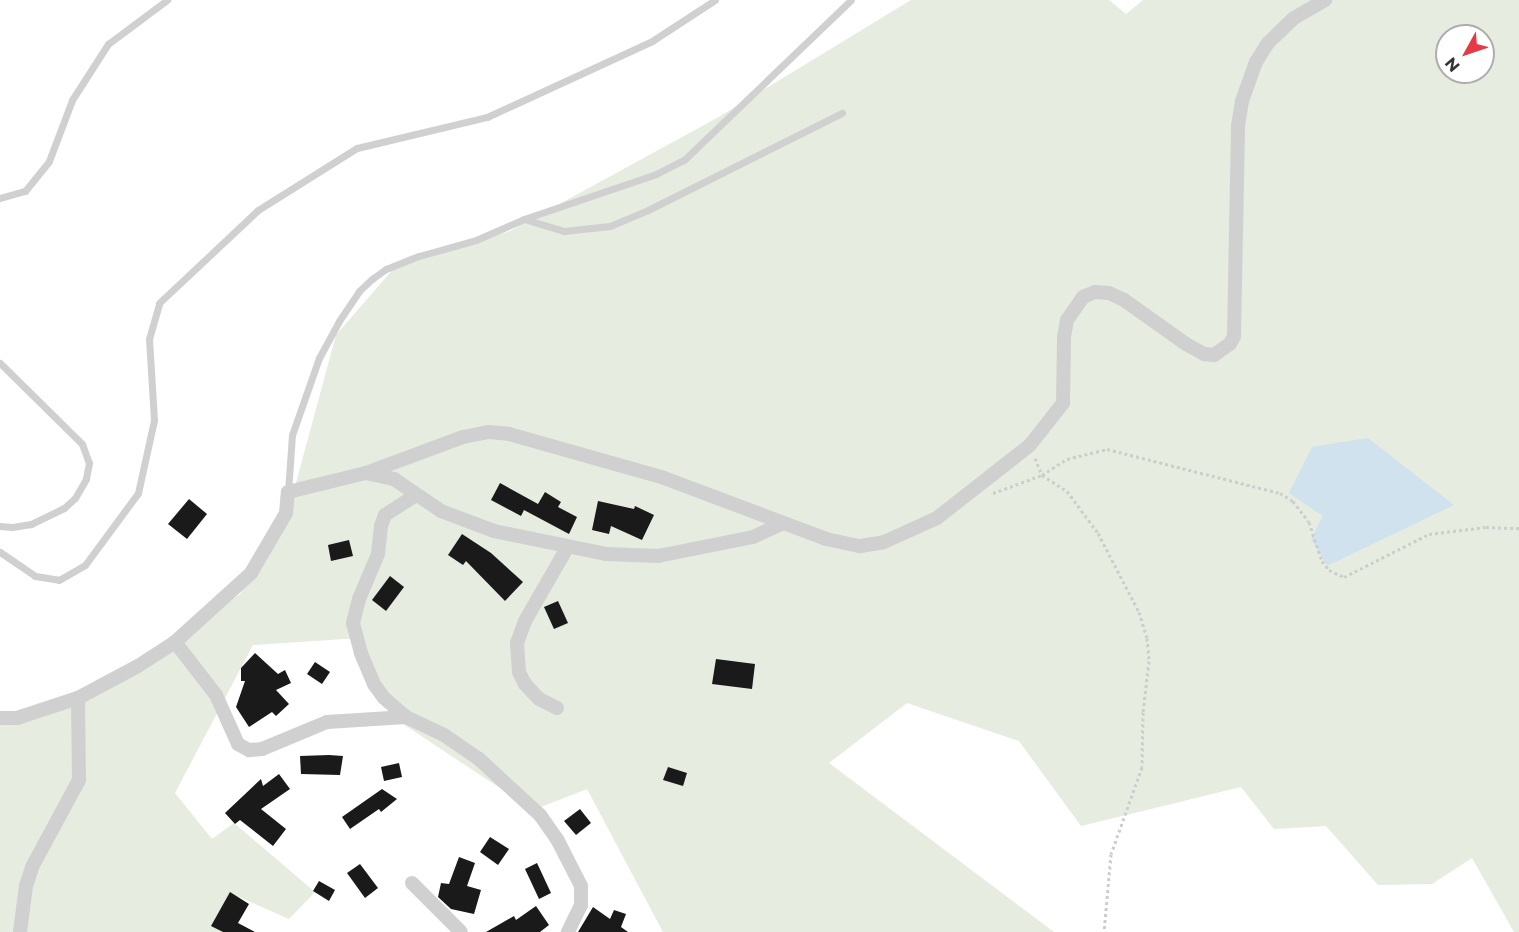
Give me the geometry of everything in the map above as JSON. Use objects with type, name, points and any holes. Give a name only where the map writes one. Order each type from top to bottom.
[{"type":"street","points":[[0,718],[17,718],[78,698],[138,666],[175,642],[251,573],[286,513],[288,492],[366,473],[463,437],[488,432],[509,434],[664,478],[826,539],[860,546],[884,542],[938,518],[1030,445],[1063,403],[1064,337],[1067,320],[1083,297],[1102,292],[1124,300],[1204,354],[1214,355],[1230,344],[1234,336],[1238,126],[1242,101],[1256,62],[1268,43],[1294,18],[1325,0]]},
{"type":"street","points":[[366,473],[394,479],[441,511],[494,531],[567,548],[606,554],[658,556],[753,537],[783,523]]},
{"type":"street","points":[[416,495],[399,503],[385,515],[381,525],[378,554],[359,599],[353,623],[361,653],[374,684],[384,698],[406,717],[444,735],[479,759],[540,815],[557,839],[581,885],[581,905],[568,932]]},
{"type":"street","points":[[557,708],[539,699],[525,684],[519,672],[517,643],[525,621],[567,548]]},
{"type":"street","points":[[175,642],[216,695],[238,744],[249,750],[262,749],[327,722],[406,717]]},
{"type":"street","points":[[20,932],[26,886],[32,867],[80,780],[78,698]]},
{"type":"street","points":[[412,883],[461,932]]},
{"type":"lane","points":[[0,198],[25,191],[50,161],[72,100],[108,44],[167,0]]},
{"type":"lane","points":[[0,552],[34,576],[59,580],[86,565],[138,493],[154,420],[148,339],[159,303],[258,210],[357,148],[487,117],[652,41],[715,0]]},
{"type":"lane","points":[[288,492],[292,435],[319,358],[359,291],[386,269],[419,256],[476,240],[524,219],[656,174],[684,160],[851,0]]},
{"type":"lane","points":[[524,219],[564,231],[610,226],[648,210],[842,113]]},
{"type":"lane","points":[[0,363],[82,444],[89,463],[86,479],[75,498],[64,508],[31,524],[12,528],[0,526]]},
{"type":"path","points":[[1104,932],[1111,854],[1142,766],[1143,712],[1149,661],[1147,638],[1139,612],[1098,533],[1067,490],[1041,475],[1067,459],[1107,449],[1280,493],[1293,501],[1309,522],[1322,561],[1329,570],[1344,577],[1429,534],[1486,526],[1519,528]]},
{"type":"shaded area","points":[[911,0],[1109,0],[1126,14],[1143,0],[1519,0],[1519,932],[1514,932],[1472,858],[1432,884],[1378,885],[1326,826],[1274,829],[1241,787],[1081,826],[1019,741],[907,703],[829,763],[1054,932],[663,932],[587,789],[533,810],[394,718],[360,638],[253,645],[175,793],[212,839],[234,823],[315,892],[289,919],[239,897],[216,927],[222,932],[0,932],[0,713],[66,706],[240,594],[286,520],[336,335],[395,267],[510,231],[717,118]]},
{"type":"water","points":[[1368,438],[1454,505],[1327,566],[1311,539],[1323,516],[1289,493],[1312,447]]},
{"type":"building","points":[[500,483],[538,504],[545,492],[561,502],[558,507],[577,517],[569,534],[524,510],[521,516],[491,500]]},
{"type":"building","points":[[189,499],[207,514],[187,539],[168,524]]},
{"type":"building","points":[[598,501],[634,509],[635,506],[654,515],[642,540],[611,526],[609,534],[592,530]]},
{"type":"building","points":[[462,534],[491,553],[523,582],[505,601],[466,561],[463,565],[448,555]]},
{"type":"building","points":[[349,540],[353,556],[331,561],[328,545]]},
{"type":"building","points":[[390,576],[404,587],[386,611],[372,600]]},
{"type":"building","points":[[558,601],[568,623],[554,629],[544,607]]},
{"type":"building","points":[[255,653],[278,674],[285,670],[291,683],[276,690],[289,704],[276,716],[272,712],[249,727],[236,707],[245,681],[241,681],[241,668]]},
{"type":"building","points":[[716,659],[755,664],[752,689],[712,684]]},
{"type":"building","points":[[315,662],[330,672],[322,684],[307,674]]},
{"type":"building","points":[[300,756],[343,756],[340,775],[301,774]]},
{"type":"building","points":[[399,763],[402,777],[384,781],[381,767]]},
{"type":"building","points":[[668,767],[687,773],[683,786],[663,780]]},
{"type":"building","points":[[279,774],[290,789],[261,809],[286,829],[273,846],[240,820],[235,824],[225,813],[261,779],[263,786]]},
{"type":"building","points":[[382,789],[397,799],[381,812],[379,809],[350,829],[342,817]]},
{"type":"building","points":[[580,809],[591,823],[576,835],[564,821]]},
{"type":"building","points":[[490,837],[509,849],[498,865],[480,852]]},
{"type":"building","points":[[459,857],[475,863],[467,886],[481,890],[474,914],[451,909],[438,897],[441,883],[449,884]]},
{"type":"building","points":[[537,863],[551,893],[539,899],[525,869]]},
{"type":"building","points":[[360,864],[378,888],[365,898],[347,873]]},
{"type":"building","points":[[319,881],[335,890],[329,901],[313,891]]},
{"type":"building","points":[[230,892],[249,904],[238,923],[255,932],[223,932],[211,926]]},
{"type":"building","points":[[536,906],[549,925],[540,932],[486,932],[514,916],[516,920]]},
{"type":"building","points":[[593,907],[610,919],[614,910],[626,914],[621,927],[628,932],[578,932]]}]
